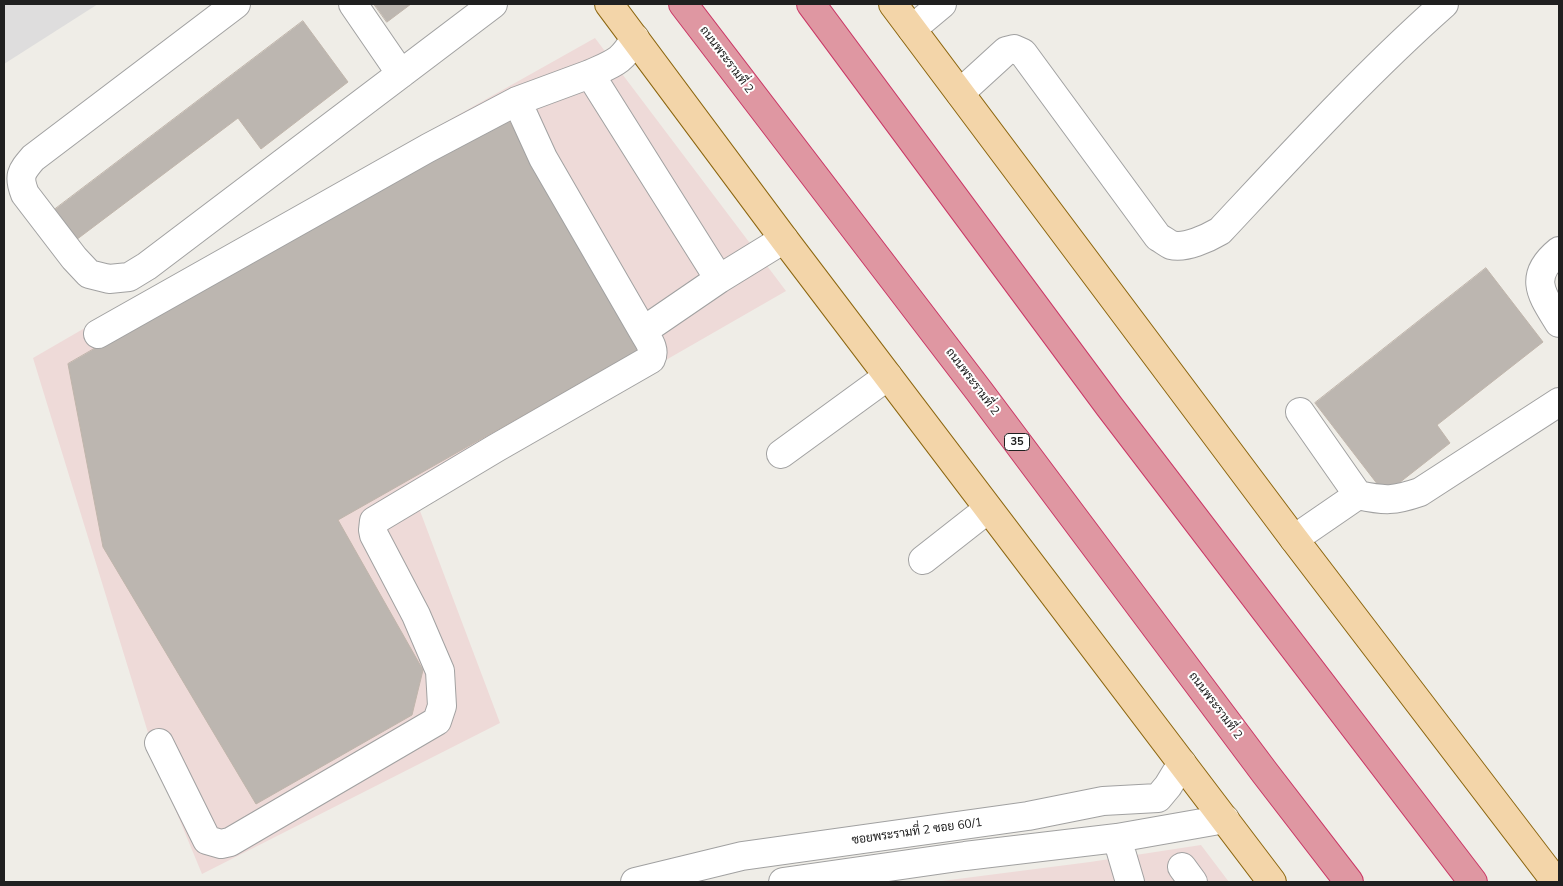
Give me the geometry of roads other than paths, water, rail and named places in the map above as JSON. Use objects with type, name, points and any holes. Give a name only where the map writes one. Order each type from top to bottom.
[{"type":"highway","name":"ถนนพระรามที่ 2","points":[[683,4],[955,360],[1349,882]]},
{"type":"highway","points":[[811,4],[1109,406],[1473,882]]},
{"type":"main road","points":[[610,4],[784,239],[1272,882]]},
{"type":"main road","points":[[893,4],[1294,539],[1556,882]]},
{"type":"street","points":[[236,4],[33,158],[22,170],[21,183],[25,194],[74,258],[89,274],[109,279],[129,277],[147,266],[494,4]]},
{"type":"street","points":[[353,4],[401,74]]},
{"type":"street","points":[[912,29],[942,4]]},
{"type":"street","points":[[960,93],[1006,51],[1014,49],[1023,53],[1158,237],[1173,245],[1185,245],[1206,239],[1220,231],[1309,136],[1413,31],[1444,4]]},
{"type":"street","points":[[98,334],[428,148],[518,101],[614,63],[627,53],[635,38]]},
{"type":"street","points":[[590,74],[719,279]]},
{"type":"street","points":[[159,743],[207,840],[221,844],[230,842],[437,721],[442,706],[440,672],[416,615],[374,535],[374,522],[496,448],[651,359],[653,355],[652,347],[543,158],[518,101]]},
{"type":"street","points":[[643,331],[719,279],[784,239]]},
{"type":"street","points":[[1559,251],[1545,266],[1540,283],[1542,295],[1559,323]]},
{"type":"street","points":[[781,454],[888,376]]},
{"type":"street","points":[[1300,412],[1358,494],[1388,500],[1400,499],[1420,492],[1559,402]]},
{"type":"street","points":[[1294,539],[1358,494]]},
{"type":"street","points":[[923,560],[988,509]]},
{"type":"street","name":"ซอยพระรามที่ 2 ซอย 60/1","points":[[636,882],[742,856],[1028,816],[1103,801],[1158,798],[1182,764]]},
{"type":"street","points":[[783,882],[965,856],[1117,838],[1225,819]]},
{"type":"street","points":[[1117,838],[1130,882]]}]
